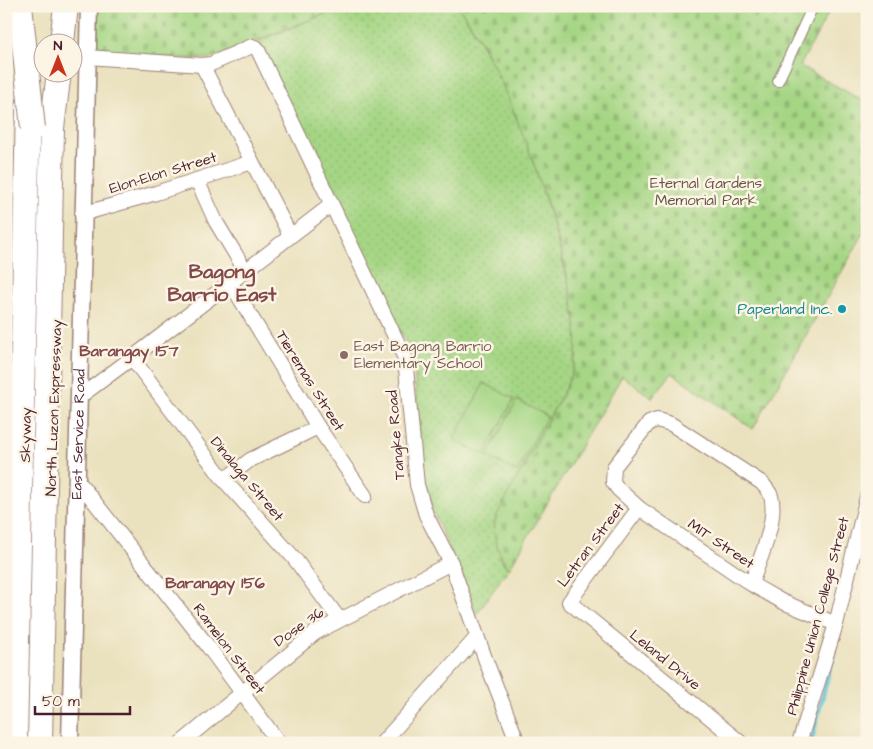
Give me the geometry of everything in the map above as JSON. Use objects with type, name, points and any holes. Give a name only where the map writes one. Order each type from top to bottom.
[{"type":"highway","points":[[20,6],[43,128]]},
{"type":"highway","name":"North Luzon Expressway","points":[[15,743],[30,6]]},
{"type":"highway","points":[[64,32],[66,6]]},
{"type":"highway","points":[[43,128],[56,82]]},
{"type":"highway","name":"North Luzon Expressway","points":[[47,743],[64,82]]},
{"type":"highway","name":"Skyway","points":[[21,743],[43,128]]},
{"type":"highway","name":"Skyway","points":[[40,743],[43,128]]},
{"type":"street","name":"East Service Road","points":[[70,743],[78,481],[82,214],[89,6]]},
{"type":"street","points":[[778,81],[813,6]]},
{"type":"street","name":"Tangke Road","points":[[202,65],[211,64],[252,46],[257,48],[330,205],[405,358],[417,486],[426,515],[451,563],[518,743]]},
{"type":"street","points":[[88,57],[202,65],[290,235]]},
{"type":"street","name":"Elon-Elon Street","points":[[82,214],[252,162]]},
{"type":"street","points":[[197,180],[216,222],[245,270]]},
{"type":"street","points":[[78,398],[330,205]]},
{"type":"street","name":"Tieremas Street","points":[[230,282],[318,427],[365,496]]},
{"type":"street","name":"Dinalaga Street","points":[[132,358],[224,480],[294,558],[339,619]]},
{"type":"street","name":"MIT Street","points":[[751,584],[764,549],[772,507],[770,494],[762,483],[671,424],[657,420],[649,423],[614,467],[613,482],[639,508],[751,584],[783,602],[836,624]]},
{"type":"street","points":[[224,480],[250,460],[318,427]]},
{"type":"street","name":"Ramelon Street","points":[[78,481],[242,692],[279,743]]},
{"type":"street","name":"Philippine Union College Street","points":[[799,743],[836,624],[867,497]]},
{"type":"street","name":"Letran Street","points":[[569,602],[639,508]]},
{"type":"street","name":"Dose 36","points":[[181,743],[294,648],[339,619],[451,563]]},
{"type":"street","name":"Leland Drive","points":[[569,602],[741,743]]},
{"type":"street","points":[[382,743],[477,637]]},
{"type":"green space","points":[[98,6],[345,6],[212,58],[194,59],[96,52]]},
{"type":"green space","points":[[345,6],[457,6],[461,10],[495,70],[523,134],[546,200],[572,299],[577,333],[574,366],[566,388],[539,438],[523,482],[500,557],[508,569],[477,614],[432,509],[422,461],[413,356],[333,202],[258,41]]},
{"type":"green space","name":"Eternal Gardens Memorial Park","points":[[457,6],[832,6],[800,66],[867,103],[867,227],[753,429],[672,373],[652,398],[622,376],[509,569],[495,538],[496,517],[569,380],[576,354],[575,321],[567,278],[554,227],[537,174],[497,73],[476,33]]},
{"type":"green space","points":[[484,383],[514,399],[484,455],[454,439]]},
{"type":"green space","points":[[517,400],[547,416],[517,472],[487,456]]},
{"type":"waterway","points":[[860,555],[867,531]]},
{"type":"waterway","points":[[811,743],[833,656]]},
{"type":"place","name":"Paperland Inc.","points":[[842,309]]},
{"type":"place","name":"East Bagong Barrio Elementary School","points":[[344,355]]},
{"type":"district","name":"Bagong Barrio East","points":[[222,284]]},
{"type":"district","name":"Barangay 157","points":[[129,351]]},
{"type":"district","name":"Barangay 156","points":[[215,583]]}]
